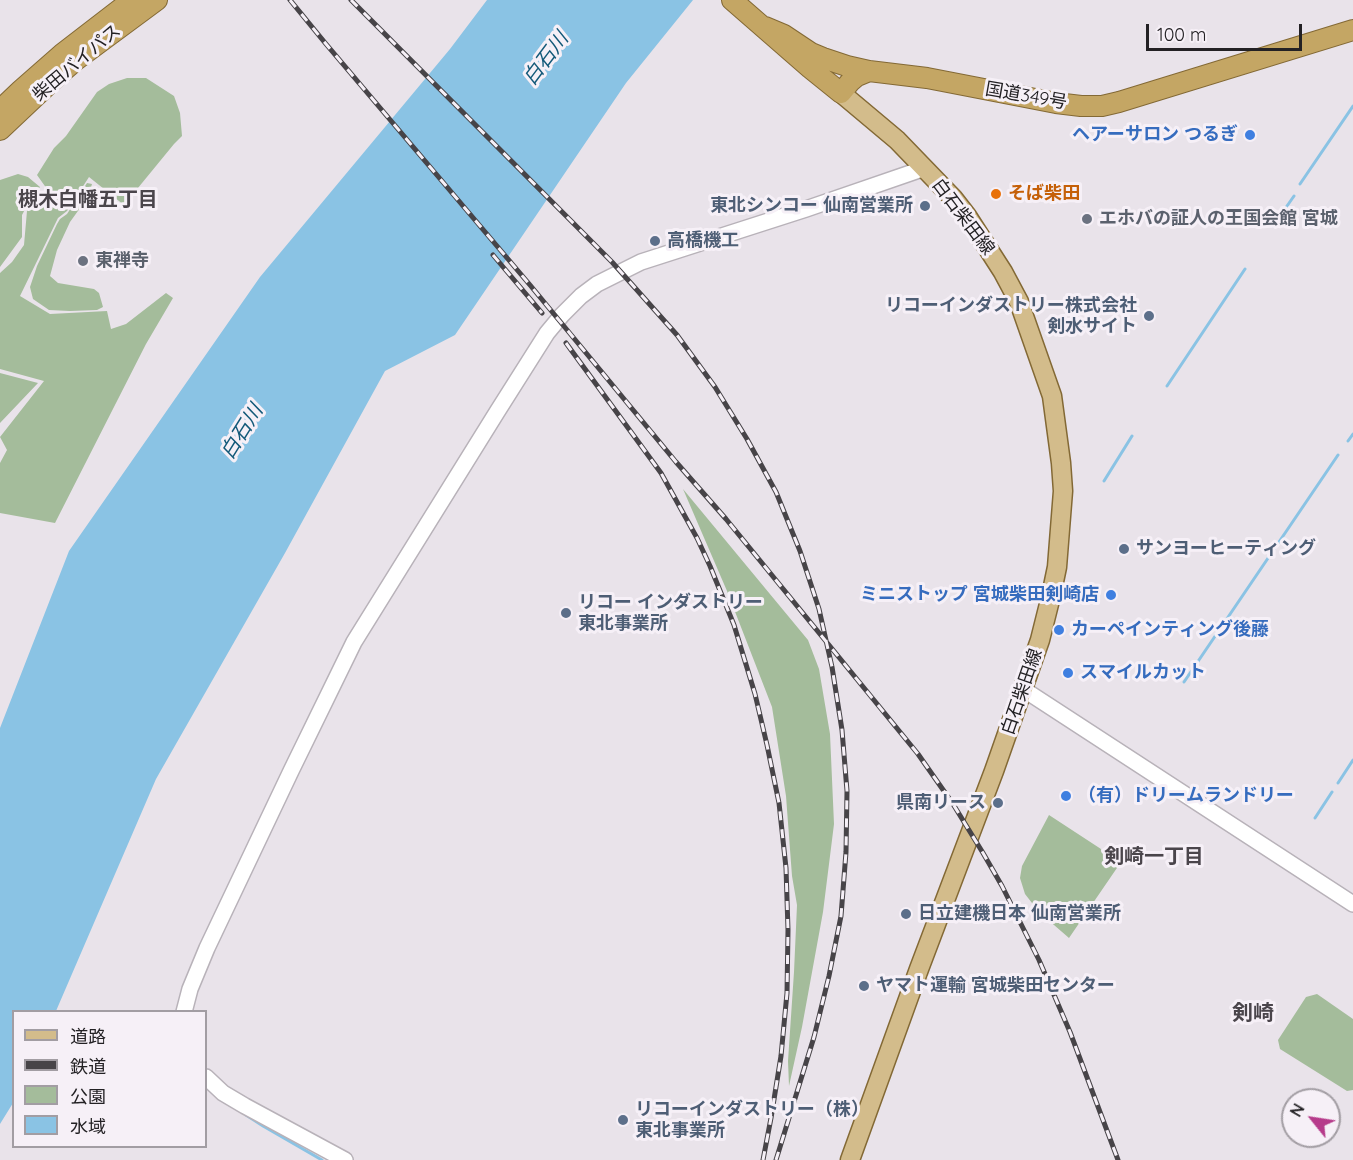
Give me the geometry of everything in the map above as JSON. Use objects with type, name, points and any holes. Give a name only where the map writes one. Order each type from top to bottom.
[{"type":"highway","name":"柴田バイパス","points":[[0,110],[62,54],[132,0]]},
{"type":"highway","name":"柴田バイパス","points":[[0,130],[76,60],[157,0]]},
{"type":"highway","points":[[732,0],[841,93],[857,76],[869,71]]},
{"type":"highway","name":"国道349号","points":[[765,27],[784,35],[811,53],[869,71],[927,78],[1081,106],[1102,106],[1353,30]]},
{"type":"main road","name":"白石柴田線","points":[[841,93],[897,140],[953,198],[1004,272],[1019,302],[1052,396],[1061,463],[1062,491],[1057,567],[1040,639],[850,1160]]},
{"type":"street","points":[[184,1010],[190,988],[207,948],[354,642],[547,333],[562,315],[597,284],[641,262],[925,168]]},
{"type":"street","points":[[1023,688],[1353,904]]},
{"type":"street","points":[[207,1078],[223,1093],[345,1160]]},
{"type":"green space","points":[[127,78],[146,78],[174,96],[180,113],[182,136],[124,205],[89,177],[67,211],[58,218],[20,296],[50,314],[107,311],[111,329],[126,324],[166,293],[173,298],[146,344],[55,523],[0,513],[0,463],[7,450],[0,437],[44,381],[0,369],[0,273],[12,262],[24,245],[27,211],[31,202],[47,189],[37,175],[54,148],[66,136],[97,92],[109,84]]},
{"type":"green space","points":[[18,174],[28,177],[40,187],[22,215],[22,237],[0,267],[0,180]]},
{"type":"green space","points":[[87,183],[92,184],[88,197],[70,222],[57,250],[50,276],[58,283],[94,289],[99,293],[103,307],[97,310],[49,310],[33,299],[30,287],[37,266],[57,224],[67,214]]},
{"type":"green space","points":[[0,373],[38,383],[0,423]]},
{"type":"green space","points":[[683,489],[808,640],[819,669],[830,734],[834,824],[823,912],[789,1086],[788,1061],[797,905],[792,876],[786,796],[772,707],[727,591]]},
{"type":"green space","points":[[1049,815],[1101,849],[1119,865],[1069,938],[1039,912],[1025,894],[1020,878],[1022,866]]},
{"type":"green space","points":[[1317,994],[1353,1019],[1353,1090],[1347,1091],[1280,1049],[1278,1040],[1306,997]]},
{"type":"water","name":"白石川","points":[[487,0],[693,0],[626,83],[455,335],[385,371],[285,553],[156,779],[56,1010],[12,1010],[12,1105],[0,1124],[0,728],[69,551],[260,277],[450,49]]},
{"type":"waterway","points":[[1300,184],[1353,106]]},
{"type":"waterway","points":[[1273,226],[1294,196]]},
{"type":"waterway","points":[[1167,386],[1245,269]]},
{"type":"waterway","points":[[1348,441],[1353,434]]},
{"type":"waterway","points":[[1104,481],[1132,436]]},
{"type":"waterway","points":[[1184,682],[1338,455]]},
{"type":"waterway","points":[[1338,783],[1353,760]]},
{"type":"waterway","points":[[1315,818],[1332,792]]},
{"type":"waterway","points":[[246,1115],[322,1160]]},
{"type":"railway","points":[[290,0],[726,519],[918,754],[953,804],[983,853],[1039,960],[1070,1032],[1118,1160]]},
{"type":"railway","points":[[351,0],[612,262],[677,335],[715,387],[747,439],[776,492],[800,551],[819,609],[832,667],[842,730],[847,791],[846,852],[841,916],[829,976],[814,1037],[776,1160]]},
{"type":"railway","points":[[493,255],[542,313]]},
{"type":"railway","points":[[566,343],[661,473],[697,538],[734,625],[755,694],[779,803],[786,868],[788,930],[787,993],[781,1056],[763,1160]]},
{"type":"place","name":"ヘアーサロン つるぎ","points":[[1250,135]]},
{"type":"place","name":"そば柴田","points":[[996,194]]},
{"type":"place","name":"東北シンコー 仙南営業所","points":[[925,206]]},
{"type":"place","name":"エホバの証人の王国会館 宮城","points":[[1087,219]]},
{"type":"place","name":"高橋機工","points":[[655,241]]},
{"type":"place","name":"東禅寺","points":[[83,261]]},
{"type":"place","name":"リコーインダストリー株式会社 剣水サイト","points":[[1149,316]]},
{"type":"place","name":"サンヨーヒーティング","points":[[1124,549]]},
{"type":"place","name":"ミニストップ 宮城柴田剣崎店","points":[[1111,595]]},
{"type":"place","name":"リコー インダストリー 東北事業所","points":[[566,613]]},
{"type":"place","name":"カーペインティング後藤","points":[[1059,630]]},
{"type":"place","name":"スマイルカット","points":[[1068,673]]},
{"type":"place","name":"（有）ドリームランドリー","points":[[1066,796]]},
{"type":"place","name":"県南リース","points":[[998,803]]},
{"type":"place","name":"日立建機日本 仙南営業所","points":[[906,914]]},
{"type":"place","name":"ヤマト運輸 宮城柴田センター","points":[[864,986]]},
{"type":"place","name":"リコーインダストリー（株） 東北事業所","points":[[623,1120]]},
{"type":"district","name":"槻木白幡五丁目","points":[[88,200]]},
{"type":"district","name":"剣崎一丁目","points":[[1154,857]]},
{"type":"district","name":"剣崎","points":[[1253,1014]]}]
